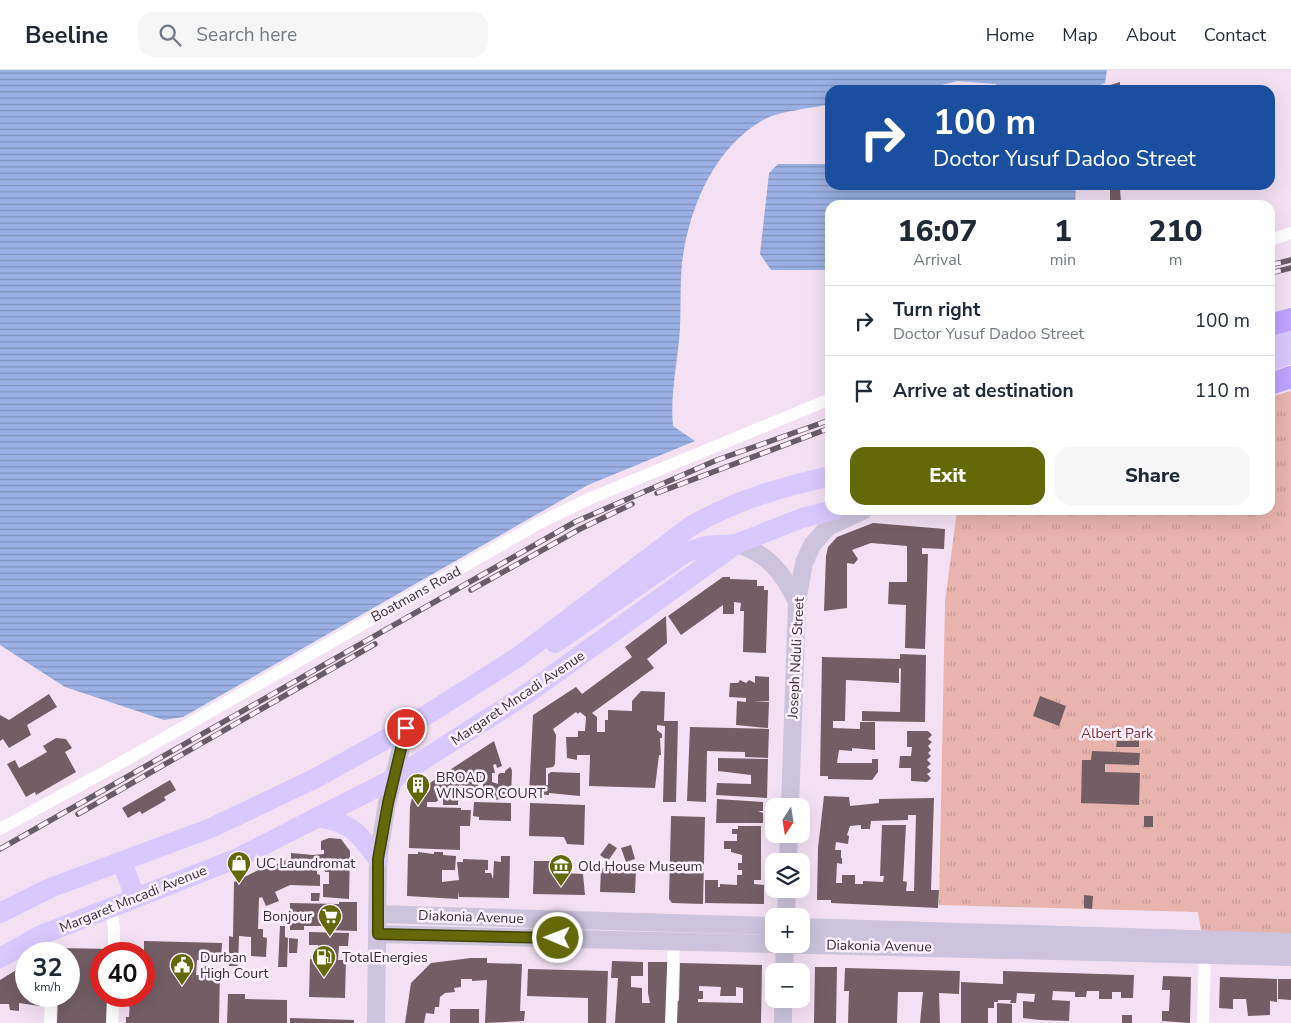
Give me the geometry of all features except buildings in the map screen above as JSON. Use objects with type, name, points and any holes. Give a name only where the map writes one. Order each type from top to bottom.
[{"type":"highway","points":[[1275,324],[1291,319]]},
{"type":"highway","points":[[1275,382],[1291,377]]},
{"type":"main road","points":[[1275,338],[1291,333]]},
{"type":"main road","points":[[1275,359],[1291,354]]},
{"type":"main road","points":[[0,913],[50,888],[211,828],[316,778],[406,728],[518,657],[690,526],[720,509],[745,499],[825,477]]},
{"type":"main road","name":"Margaret Mncadi Avenue","points":[[0,958],[41,936],[238,858],[393,779],[525,695],[736,544],[802,518],[825,512]]},
{"type":"main road","points":[[518,657],[546,648],[559,641],[685,553],[705,546],[736,544]]},
{"type":"main road","points":[[318,817],[349,826],[357,832],[378,859]]},
{"type":"main road","points":[[122,861],[135,898]]},
{"type":"street","points":[[1275,238],[1291,232]]},
{"type":"street","name":"Boatmans Road","points":[[0,829],[18,821],[542,522],[591,498],[825,401]]},
{"type":"street","name":"Joseph Nduli Street","points":[[790,798],[797,602],[804,563],[812,545],[828,528],[854,515]]},
{"type":"street","points":[[736,544],[751,548],[773,564],[786,580],[797,602]]},
{"type":"street","points":[[376,1023],[378,859],[393,779],[406,728]]},
{"type":"street","points":[[112,908],[113,942]]},
{"type":"street","name":"Diakonia Avenue","points":[[378,914],[765,926]]},
{"type":"street","points":[[484,918],[484,937]]},
{"type":"street","points":[[652,923],[652,941]]},
{"type":"street","name":"Diakonia Avenue","points":[[810,928],[911,939]]},
{"type":"street","name":"Diakonia Avenue","points":[[378,934],[765,943]]},
{"type":"street","points":[[41,936],[44,942]]},
{"type":"street","name":"Diakonia Avenue","points":[[810,943],[911,939],[1205,947],[1291,942]]},
{"type":"street","points":[[671,1023],[674,941]]},
{"type":"street","points":[[1203,1023],[1205,947]]},
{"type":"street","name":"Diakonia Avenue","points":[[1205,947],[1291,957]]},
{"type":"street","points":[[50,1023],[51,1007]]},
{"type":"street","points":[[112,1023],[113,1007]]},
{"type":"street","points":[[783,1008],[783,1023]]},
{"type":"green space","name":"Albert Park","points":[[1291,391],[1291,957],[1205,954],[1198,912],[939,905],[945,602],[956,515],[1275,515],[1275,396]]},
{"type":"water","points":[[0,70],[1107,70],[1105,83],[1100,85],[997,85],[958,81],[941,85],[825,85],[825,105],[773,116],[749,130],[733,144],[719,161],[708,180],[698,200],[691,221],[682,263],[680,328],[672,414],[673,426],[695,441],[588,485],[183,717],[164,720],[65,687],[0,645]]},
{"type":"water","points":[[778,164],[825,164],[825,190],[1076,190],[1075,200],[825,200],[825,270],[771,270],[760,254],[769,173]]},
{"type":"railway","points":[[1275,264],[1291,260]]},
{"type":"railway","points":[[1275,272],[1291,268]]},
{"type":"railway","points":[[0,849],[575,522],[717,460],[825,422]]},
{"type":"railway","points":[[657,493],[825,430]]},
{"type":"railway","points":[[471,590],[580,529],[632,504]]},
{"type":"railway","points":[[78,814],[375,644]]},
{"type":"place","name":"BROAD WINSOR COURT","points":[[418,806]]},
{"type":"place","name":"UC Laundromat","points":[[239,884]]},
{"type":"place","name":"Old House Museum","points":[[561,887]]},
{"type":"place","name":"Bonjour","points":[[330,937]]},
{"type":"place","name":"TotalEnergies","points":[[324,978]]},
{"type":"place","name":"Durban High Court","points":[[182,986]]},
{"type":"route","points":[[406,728],[393,779],[378,859],[378,934],[558,938]]}]
